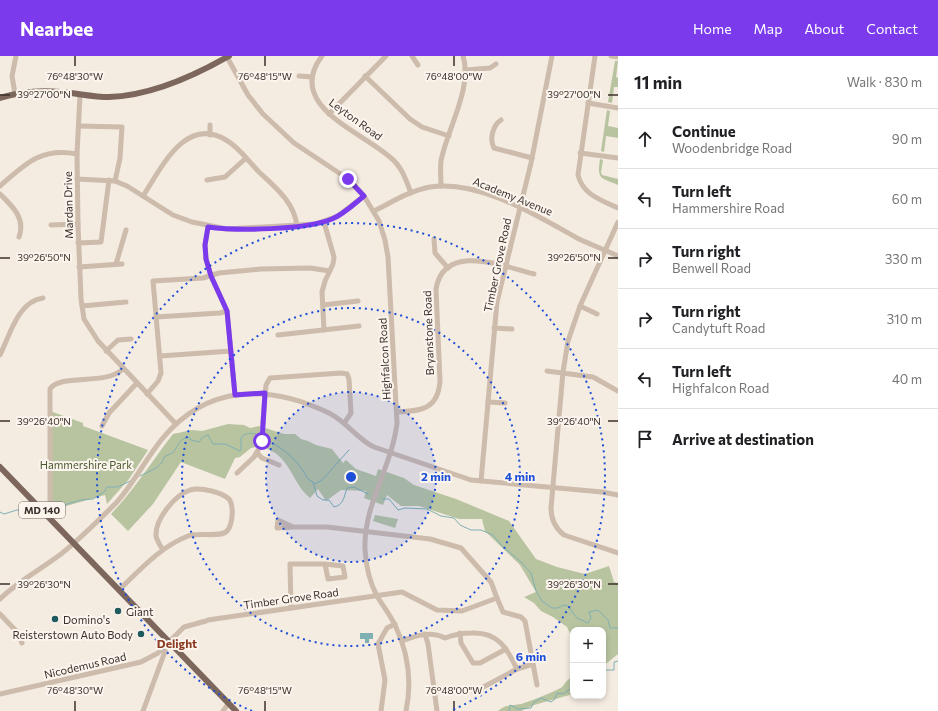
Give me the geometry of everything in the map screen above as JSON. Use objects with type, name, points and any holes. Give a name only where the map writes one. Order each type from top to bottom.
[{"type":"main road","points":[[0,98],[15,94],[51,91],[110,97],[143,92],[187,76],[228,57]]},
{"type":"main road","name":"MD 140","points":[[0,467],[236,711]]},
{"type":"street","points":[[15,94],[12,76],[16,56]]},
{"type":"street","points":[[299,76],[312,78],[316,65],[322,56]]},
{"type":"street","points":[[329,114],[386,56]]},
{"type":"street","points":[[412,56],[418,65]]},
{"type":"street","points":[[441,186],[441,162],[464,84],[466,70],[463,56]]},
{"type":"street","name":"Timber Grove Road","points":[[481,481],[497,302],[532,158],[552,56]]},
{"type":"street","points":[[595,56],[578,170],[581,184],[591,195],[618,208]]},
{"type":"street","points":[[611,56],[618,57]]},
{"type":"street","name":"Highfalcon Road","points":[[228,57],[248,95],[273,125],[294,143],[340,172],[364,196],[374,212],[383,232],[388,257],[397,412],[396,433],[391,453],[369,514],[366,532],[366,561],[370,578],[377,596],[395,624],[402,641],[409,675],[406,711]]},
{"type":"street","points":[[466,70],[490,68],[496,64]]},
{"type":"street","points":[[365,76],[410,119],[422,127],[448,136]]},
{"type":"street","name":"Leyton Road","points":[[312,78],[313,90],[317,100],[329,114],[393,159],[404,174],[411,192]]},
{"type":"street","name":"Mardan Drive","points":[[80,95],[77,154],[78,243],[82,306],[87,325],[93,336],[106,351],[176,424]]},
{"type":"street","points":[[588,103],[618,108]]},
{"type":"street","points":[[501,120],[496,125],[492,138],[494,148],[532,158]]},
{"type":"street","points":[[210,124],[210,135]]},
{"type":"street","points":[[79,126],[122,127],[120,158],[115,181]]},
{"type":"street","points":[[143,196],[178,145],[194,136],[210,135],[227,140],[290,204],[296,216],[297,226]]},
{"type":"street","points":[[0,186],[25,164],[40,156],[60,152],[77,154]]},
{"type":"street","points":[[580,152],[618,158]]},
{"type":"street","points":[[208,180],[225,177],[246,158]]},
{"type":"street","points":[[77,179],[115,181],[127,186],[174,215],[208,227],[236,229],[297,226],[324,222],[338,216],[364,196]]},
{"type":"street","points":[[78,243],[101,242],[109,180]]},
{"type":"street","name":"Academy Avenue","points":[[374,212],[411,192],[441,186],[458,186],[475,190],[543,218],[618,256]]},
{"type":"street","points":[[0,194],[18,214],[22,227],[19,237]]},
{"type":"street","points":[[324,222],[333,252],[334,261],[323,287],[324,330]]},
{"type":"street","points":[[618,222],[580,306],[568,341],[563,372],[551,515],[560,532],[569,538],[596,545],[618,553]]},
{"type":"street","points":[[51,225],[78,224]]},
{"type":"street","points":[[208,227],[205,252],[211,276],[227,311],[235,395]]},
{"type":"street","points":[[116,264],[126,230]]},
{"type":"street","points":[[434,239],[436,253],[448,268],[457,262],[470,260],[534,274]]},
{"type":"street","points":[[79,267],[122,264]]},
{"type":"street","points":[[147,394],[160,377],[160,356],[153,281],[281,268],[316,268],[330,271]]},
{"type":"street","name":"Bryanstone Road","points":[[397,412],[414,411],[428,407],[439,391],[440,381],[436,289],[440,278],[448,268]]},
{"type":"street","points":[[0,355],[24,308],[32,301],[43,298]]},
{"type":"street","points":[[323,305],[358,301]]},
{"type":"street","points":[[82,306],[126,302]]},
{"type":"street","points":[[580,306],[597,314]]},
{"type":"street","points":[[156,317],[220,313],[227,311]]},
{"type":"street","points":[[278,335],[359,326]]},
{"type":"street","points":[[494,328],[512,329]]},
{"type":"street","points":[[106,351],[118,340],[131,339]]},
{"type":"street","points":[[160,356],[231,351]]},
{"type":"street","points":[[50,502],[50,389],[57,383],[108,377],[118,374],[123,369]]},
{"type":"street","points":[[547,371],[593,377],[618,392]]},
{"type":"street","points":[[237,473],[257,453],[263,437],[265,393],[267,382],[272,377],[345,373],[349,379],[351,413],[345,422]]},
{"type":"street","points":[[102,426],[109,414],[137,383]]},
{"type":"street","points":[[0,599],[14,586],[62,554],[124,493],[161,440],[176,424],[206,405],[235,395],[265,393],[301,401],[345,422],[365,442],[391,453],[458,476],[481,481],[553,487],[618,495]]},
{"type":"street","points":[[488,402],[505,403]]},
{"type":"street","points":[[257,453],[262,458],[279,465]]},
{"type":"street","points":[[119,590],[163,550],[192,535],[220,534],[227,531],[230,525],[232,511],[229,499],[223,495],[202,489],[185,492],[166,510],[156,530],[157,540],[163,550]]},
{"type":"street","points":[[293,527],[327,527],[430,539],[461,548],[491,582],[503,612],[521,617],[525,621],[537,685]]},
{"type":"street","points":[[291,608],[290,564],[325,564]]},
{"type":"street","name":"Timber Grove Road","points":[[169,642],[184,627],[207,620],[402,592],[437,610],[462,610],[497,598]]},
{"type":"street","points":[[0,614],[18,633],[22,643]]},
{"type":"street","points":[[381,711],[385,680],[378,644],[388,628],[395,624]]},
{"type":"street","points":[[402,641],[425,634],[445,638],[460,633],[479,632],[492,635],[502,643],[517,670]]},
{"type":"street","points":[[460,633],[461,643],[473,663],[480,663],[506,649]]},
{"type":"street","points":[[425,634],[429,651],[437,711]]},
{"type":"street","points":[[142,711],[163,653],[169,642]]},
{"type":"street","name":"Nicodemus Road","points":[[0,694],[134,664],[158,653],[169,642]]},
{"type":"street","points":[[474,692],[517,670],[533,664]]},
{"type":"street","points":[[223,711],[228,703]]},
{"type":"green space","points":[[615,61],[618,61],[616,77],[618,78],[618,87],[614,87],[612,103],[608,102]]},
{"type":"green space","points":[[607,110],[610,111],[608,126],[618,128],[618,138],[606,136],[604,152],[601,151]]},
{"type":"green space","points":[[600,159],[603,160],[602,175],[618,179],[618,185],[601,177],[599,171]]},
{"type":"green space","name":"Hammershire Park","points":[[50,411],[83,423],[83,426],[148,450],[129,479],[107,504],[105,495],[52,510]]},
{"type":"green space","points":[[228,424],[244,425],[250,428],[259,426],[284,434],[295,434],[301,439],[332,449],[343,463],[346,460],[356,469],[376,476],[378,469],[404,478],[414,485],[456,499],[509,521],[536,559],[557,567],[585,574],[609,566],[614,582],[618,583],[618,654],[606,664],[606,627],[570,627],[570,634],[567,627],[541,611],[534,603],[524,597],[536,592],[520,565],[485,531],[482,519],[459,519],[419,506],[401,506],[387,495],[383,505],[364,498],[366,491],[341,490],[326,501],[318,489],[310,498],[301,489],[288,467],[280,457],[274,452],[261,446],[251,448],[240,457],[235,458],[225,479],[181,462],[153,504],[128,531],[111,514],[136,485],[173,434],[192,430],[202,431]]},
{"type":"green space","points":[[375,515],[398,519],[395,528],[373,521]]},
{"type":"green space","points":[[570,678],[570,695],[534,705],[521,711],[498,711],[506,706],[518,705],[555,691],[562,687]]},
{"type":"water","points":[[360,633],[373,633],[373,639],[369,639],[369,643],[365,643],[365,639],[360,639]]},
{"type":"waterway","points":[[140,476],[158,467],[163,461],[164,457],[173,452],[180,442],[186,438],[189,437],[191,440],[199,442],[203,437],[208,435],[213,444],[225,444],[240,451],[242,436],[247,434],[256,434]]},
{"type":"waterway","points":[[271,442],[297,462],[308,479],[313,482],[317,496],[323,500],[329,500],[334,507],[342,502],[347,488],[354,487],[368,494]]},
{"type":"waterway","points":[[314,484],[321,481],[349,450]]},
{"type":"waterway","points":[[50,509],[81,500],[93,499],[104,492],[107,487],[118,487],[130,481]]},
{"type":"waterway","points":[[383,499],[389,499],[398,510],[405,508],[427,509],[441,516],[454,518],[460,525],[471,530],[481,530],[493,535],[502,546],[520,561],[531,573],[536,591],[542,601],[552,608],[558,608],[564,605],[568,606],[577,618],[588,623],[591,618],[589,612],[598,610],[608,620],[610,628],[618,628]]},
{"type":"waterway","points":[[0,512],[4,514],[17,510],[34,512]]},
{"type":"waterway","points":[[606,670],[614,670],[614,662],[618,661]]},
{"type":"waterway","points":[[509,711],[510,705],[518,709],[531,708],[534,702],[541,698],[551,702],[555,699],[557,693],[563,694],[570,689]]},
{"type":"place","name":"Giant","points":[[118,611]]},
{"type":"place","name":"Domino's","points":[[55,619]]},
{"type":"place","name":"Reisterstown Auto Body","points":[[141,634]]},
{"type":"district","name":"Delight","points":[[177,643]]},
{"type":"route","points":[[262,441],[265,393],[235,395],[230,326],[227,311],[207,266],[205,245],[208,227],[247,229],[307,225],[324,222],[338,216],[364,196],[348,179]]}]
